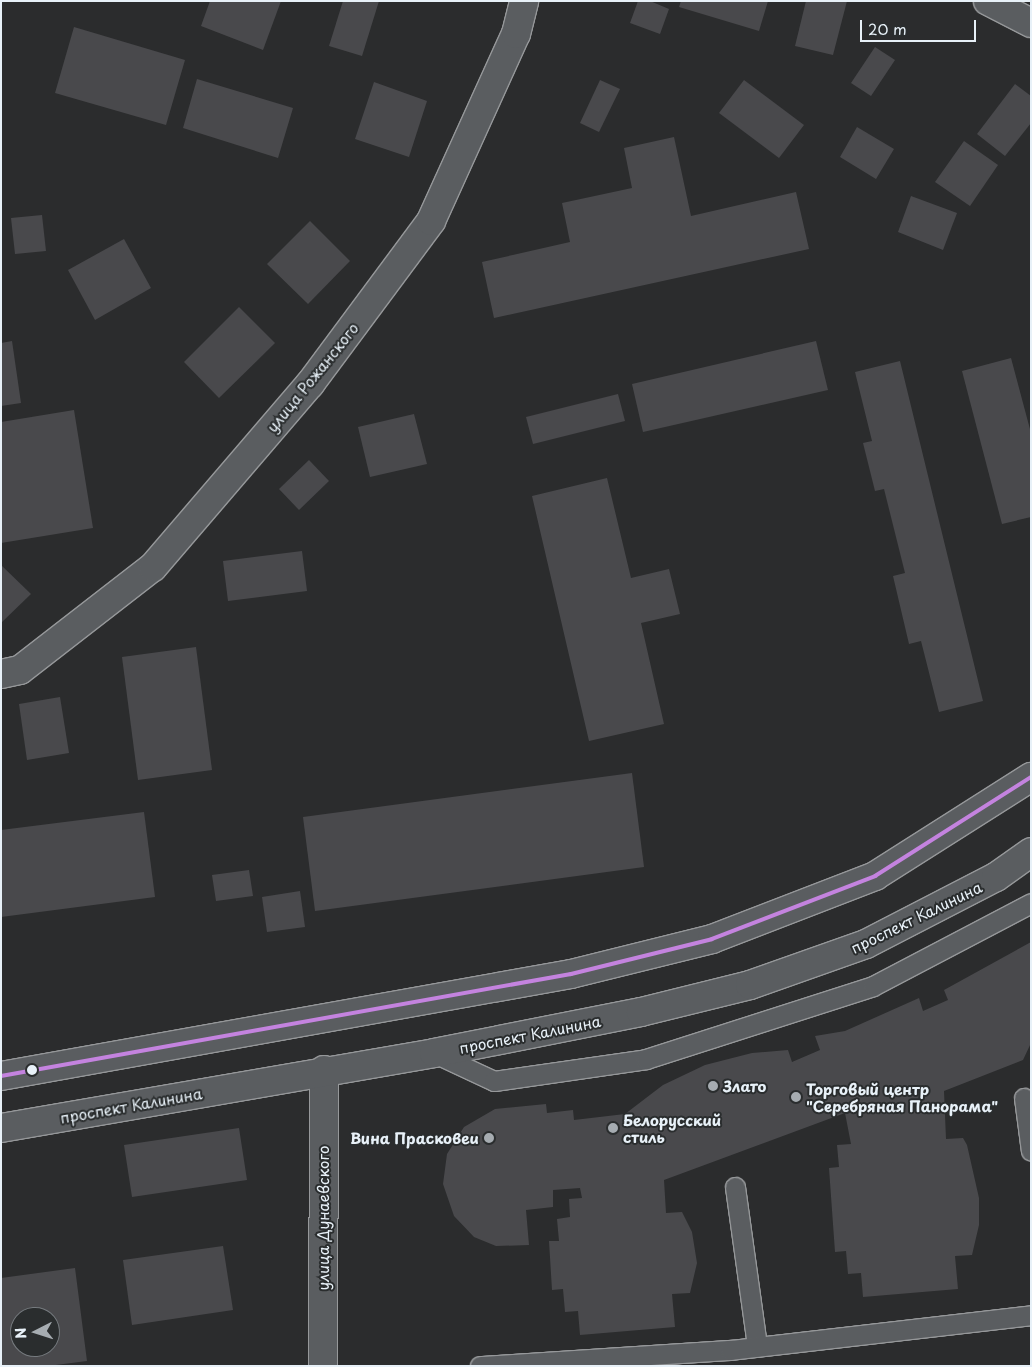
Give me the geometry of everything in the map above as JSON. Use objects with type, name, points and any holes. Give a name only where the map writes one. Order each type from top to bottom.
[{"type":"main road","name":"улица Рожанского","points":[[1,674],[20,670],[153,567],[310,384],[431,221],[516,34],[524,1]]},
{"type":"main road","points":[[988,1],[1031,23]]},
{"type":"main road","points":[[1,1076],[571,974],[712,939],[875,876],[1031,777]]},
{"type":"main road","name":"проспект Калинина","points":[[1,1128],[324,1070],[434,1053],[641,1012],[750,985],[866,944],[996,877],[1031,852]]},
{"type":"main road","name":"улица Дунаевского","points":[[323,1366],[324,1070]]},
{"type":"lane","points":[[434,1053],[494,1081],[646,1059],[872,986],[1031,903]]},
{"type":"lane","points":[[1024,1098],[1031,1151]]},
{"type":"lane","points":[[736,1187],[757,1346]]},
{"type":"lane","points":[[480,1366],[757,1346],[1031,1315]]},
{"type":"building","points":[[210,1],[281,1],[263,50],[201,26]]},
{"type":"building","points":[[343,1],[379,1],[362,56],[329,46]]},
{"type":"building","points":[[638,1],[650,1],[669,9],[660,34],[630,23]]},
{"type":"building","points":[[681,1],[768,1],[759,31],[679,7]]},
{"type":"building","points":[[806,1],[847,1],[833,55],[795,46]]},
{"type":"building","points":[[74,27],[185,60],[166,125],[55,93]]},
{"type":"building","points":[[875,47],[895,60],[871,96],[851,83]]},
{"type":"building","points":[[197,79],[293,108],[278,158],[183,128]]},
{"type":"building","points":[[600,80],[620,89],[599,132],[580,123]]},
{"type":"building","points":[[744,80],[804,125],[779,158],[719,113]]},
{"type":"building","points":[[374,82],[427,101],[409,157],[355,139]]},
{"type":"building","points":[[1015,84],[1031,96],[1031,123],[1005,156],[977,134]]},
{"type":"building","points":[[857,127],[894,149],[876,179],[840,157]]},
{"type":"building","points":[[674,137],[691,216],[796,192],[809,249],[494,318],[482,262],[570,242],[562,203],[632,188],[624,148]]},
{"type":"building","points":[[964,141],[998,165],[970,206],[935,182]]},
{"type":"building","points":[[911,196],[957,213],[943,250],[898,232]]},
{"type":"building","points":[[42,215],[46,251],[15,254],[11,218]]},
{"type":"building","points":[[310,221],[350,261],[308,304],[267,264]]},
{"type":"building","points":[[124,239],[151,288],[95,320],[68,270]]},
{"type":"building","points":[[239,307],[275,343],[219,398],[184,362]]},
{"type":"building","points":[[12,341],[21,403],[1,406],[1,343]]},
{"type":"building","points":[[816,341],[828,390],[643,432],[632,384]]},
{"type":"building","points":[[1011,358],[1031,433],[1031,517],[1002,524],[962,371]]},
{"type":"building","points":[[900,361],[983,701],[939,712],[921,641],[909,644],[893,576],[905,573],[884,489],[875,491],[863,443],[872,441],[855,372]]},
{"type":"building","points":[[618,394],[625,421],[533,444],[526,417]]},
{"type":"building","points":[[74,410],[93,528],[1,543],[1,422]]},
{"type":"building","points":[[414,414],[427,464],[370,477],[358,427]]},
{"type":"building","points":[[309,460],[329,481],[299,510],[279,489]]},
{"type":"building","points":[[607,478],[631,578],[669,569],[680,614],[641,623],[664,724],[589,741],[532,496]]},
{"type":"building","points":[[302,551],[307,591],[228,601],[223,561]]},
{"type":"building","points":[[1,565],[31,594],[1,623]]},
{"type":"building","points":[[196,647],[212,770],[138,780],[122,657]]},
{"type":"building","points":[[60,697],[69,753],[27,760],[19,704]]},
{"type":"building","points":[[632,773],[644,867],[315,911],[303,817]]},
{"type":"building","points":[[144,812],[155,897],[1,917],[1,830]]},
{"type":"building","points":[[249,870],[253,896],[216,901],[212,875]]},
{"type":"building","points":[[300,891],[305,927],[267,932],[262,897]]},
{"type":"building","points":[[1031,942],[1031,1043],[1023,1060],[944,1091],[946,1139],[963,1138],[967,1145],[979,1198],[979,1225],[972,1255],[955,1256],[958,1289],[863,1297],[861,1273],[848,1274],[846,1251],[835,1252],[829,1168],[839,1167],[837,1145],[851,1144],[845,1113],[664,1180],[666,1213],[682,1212],[692,1232],[697,1263],[690,1293],[672,1294],[675,1327],[580,1335],[578,1311],[565,1312],[563,1289],[552,1290],[549,1241],[559,1241],[557,1219],[570,1217],[569,1199],[582,1198],[580,1188],[553,1190],[553,1207],[526,1210],[529,1245],[496,1246],[474,1237],[454,1216],[443,1184],[447,1154],[464,1127],[495,1109],[546,1104],[547,1113],[573,1110],[574,1120],[625,1114],[663,1085],[705,1065],[752,1053],[788,1050],[792,1062],[820,1050],[815,1036],[845,1031],[919,998],[923,1011],[948,1000],[944,990]]},
{"type":"building","points":[[239,1128],[247,1180],[132,1197],[124,1145]]},
{"type":"building","points":[[223,1246],[233,1310],[132,1325],[123,1260]]},
{"type":"building","points":[[75,1268],[87,1361],[48,1366],[1,1366],[1,1278]]},
{"type":"transit line","points":[[1,1076],[571,974],[712,939],[875,876],[1031,777]]},
{"type":"place","name":"Злато","points":[[713,1086]]},
{"type":"place","name":"Торговый центр \"Серебряная Панорама\"","points":[[796,1097]]},
{"type":"place","name":"Белорусский стиль","points":[[613,1128]]},
{"type":"place","name":"Вина Прасковеи","points":[[489,1138]]}]
